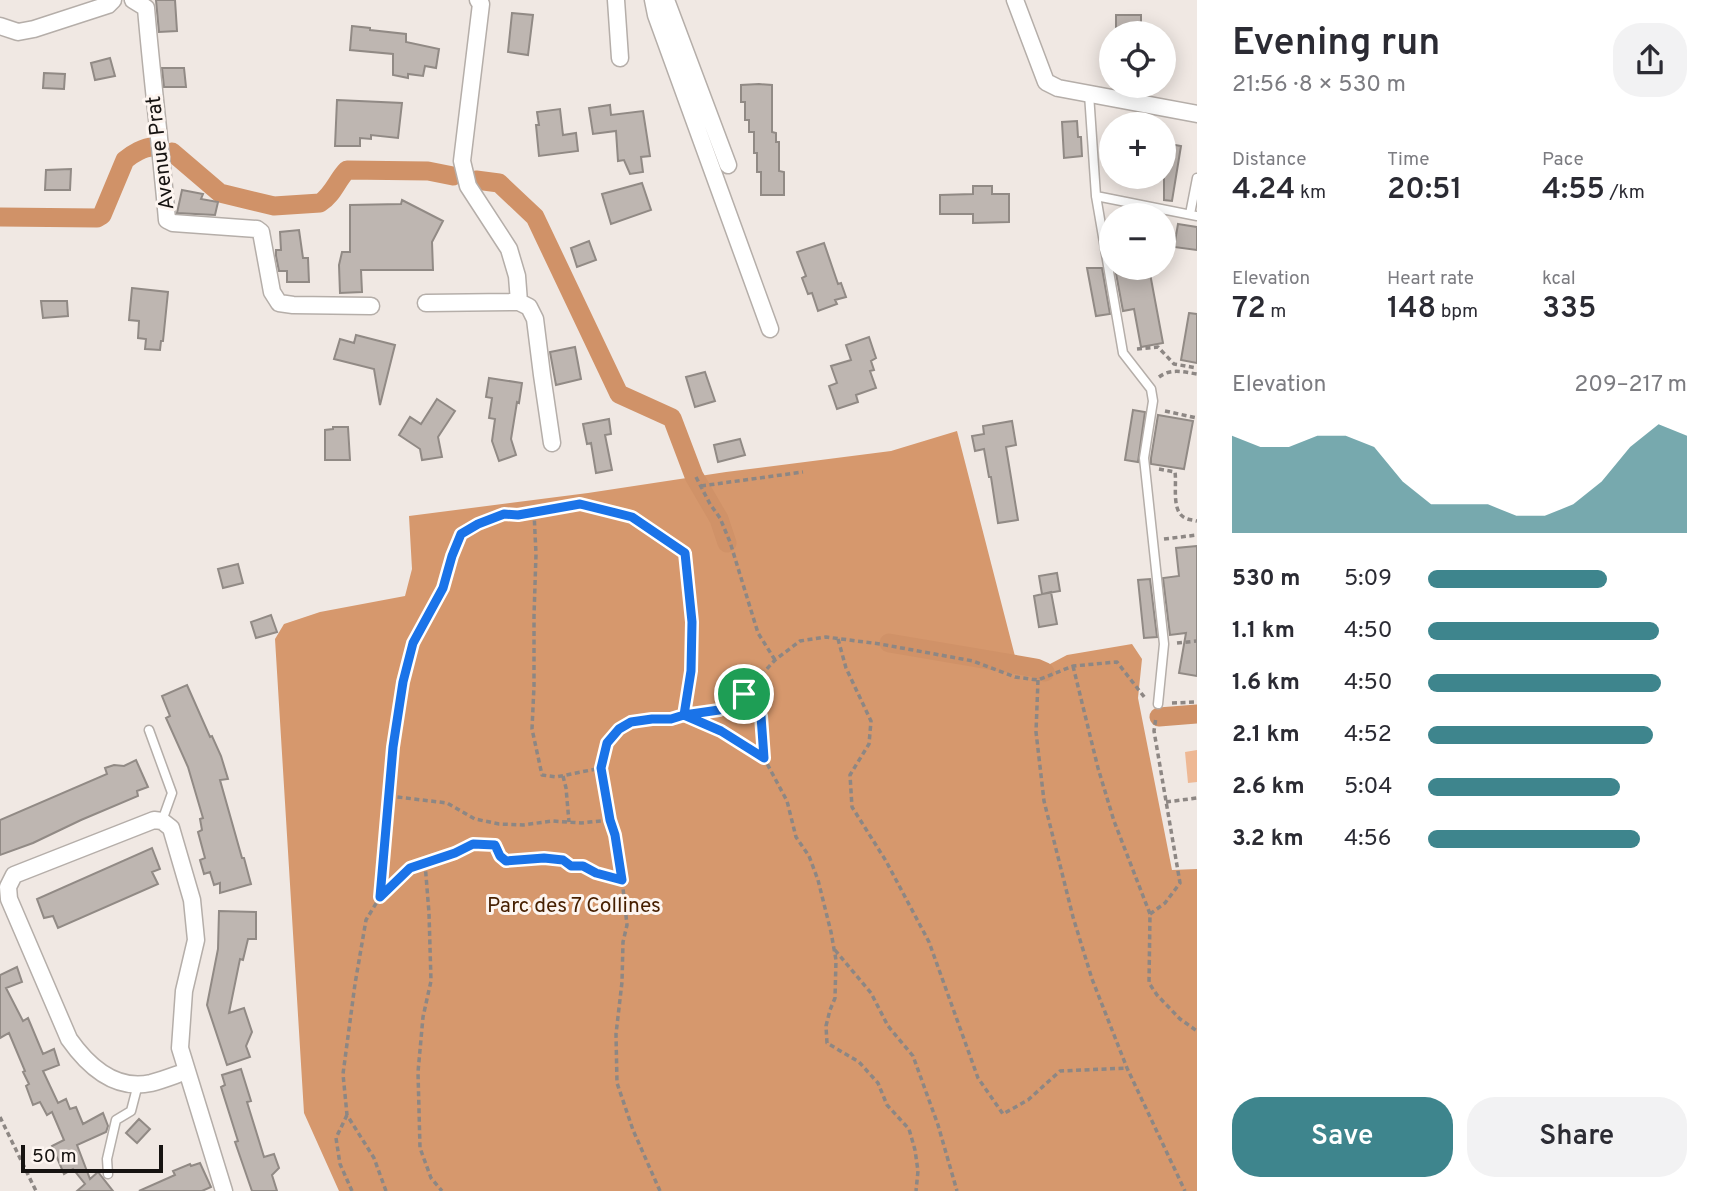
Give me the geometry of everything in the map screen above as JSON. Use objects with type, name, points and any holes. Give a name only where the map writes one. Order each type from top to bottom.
[{"type":"street","points":[[0,26],[18,32],[34,29],[108,5],[113,0]]},
{"type":"street","name":"Avenue Prat","points":[[133,0],[146,8],[167,220],[173,223],[257,229],[261,232],[272,292],[279,303],[371,306]]},
{"type":"street","points":[[478,0],[481,4],[462,162],[468,186],[509,249],[517,275],[519,302]]},
{"type":"street","points":[[616,0],[620,58]]},
{"type":"street","points":[[653,0],[656,15],[770,329]]},
{"type":"street","points":[[666,0],[728,164]]},
{"type":"street","points":[[1015,0],[1046,82],[1058,88],[1197,114]]},
{"type":"street","points":[[426,303],[519,302],[529,307],[535,319],[552,443]]},
{"type":"street","points":[[187,1070],[150,1083],[138,1084],[118,1081],[100,1073],[81,1056],[69,1039],[9,899],[8,887],[14,875],[154,820],[162,821],[171,828],[192,900],[195,940],[184,991],[180,1048],[187,1070],[224,1191]]},
{"type":"lane","points":[[1089,94],[1096,196],[1123,351],[1128,362],[1151,388],[1153,401],[1144,458],[1164,644],[1158,704]]},
{"type":"lane","points":[[1096,196],[1194,215],[1197,178]]},
{"type":"lane","points":[[149,730],[173,793],[162,821]]},
{"type":"lane","points":[[108,1174],[107,1159],[116,1120],[131,1111],[138,1084]]},
{"type":"path","points":[[1123,351],[1158,346],[1174,364],[1197,368]]},
{"type":"path","points":[[1149,386],[1162,374],[1175,371],[1197,374]]},
{"type":"path","points":[[1152,409],[1197,418]]},
{"type":"path","points":[[1145,467],[1175,472],[1179,512],[1183,518],[1197,521]]},
{"type":"path","points":[[701,486],[803,472]]},
{"type":"path","points":[[696,477],[720,518],[758,633],[775,660]]},
{"type":"path","points":[[380,897],[393,747],[403,682],[413,643],[443,588],[461,534],[504,514],[518,515],[580,504],[632,517],[685,553],[692,622],[691,671],[684,715]]},
{"type":"path","points":[[534,512],[536,554],[532,729],[542,775],[556,777],[601,768]]},
{"type":"path","points":[[1153,540],[1197,535]]},
{"type":"path","points":[[660,1191],[633,1130],[617,1083],[616,1034],[623,942],[627,925],[615,835],[601,768],[607,743],[619,729],[631,722],[671,719],[719,710],[744,694],[775,660],[800,641],[826,637],[973,661],[1015,677],[1038,680],[1073,666],[1117,662],[1146,700],[1158,704],[1197,702]]},
{"type":"path","points":[[838,639],[846,668],[871,721],[869,744],[850,775],[852,807],[886,861],[929,942],[978,1078],[1003,1114],[1028,1100],[1059,1072],[1127,1068]]},
{"type":"path","points":[[1164,644],[1197,641]]},
{"type":"path","points":[[1073,666],[1114,821],[1150,914],[1149,984],[1180,1019],[1197,1031]]},
{"type":"path","points":[[1038,680],[1035,732],[1044,801],[1073,917],[1092,979],[1127,1068],[1185,1191]]},
{"type":"path","points":[[744,694],[761,716],[764,758],[787,801],[796,837],[809,856],[818,880],[836,960],[835,998],[826,1026],[827,1043],[859,1062],[878,1083],[887,1105],[909,1129],[918,1171],[916,1191]]},
{"type":"path","points":[[1150,914],[1165,903],[1180,883],[1154,731],[1158,704]]},
{"type":"path","points":[[684,715],[721,731],[764,758]]},
{"type":"path","points":[[563,775],[569,822]]},
{"type":"path","points":[[389,796],[447,803],[475,819],[499,824],[610,820]]},
{"type":"path","points":[[1166,802],[1197,799]]},
{"type":"path","points":[[386,1191],[374,1158],[347,1115],[343,1074],[366,919],[380,897],[410,868],[473,844],[495,845],[500,856],[506,861],[544,858],[563,860],[571,866],[583,866],[596,873],[622,880]]},
{"type":"path","points":[[425,863],[431,981],[422,1017],[418,1072],[420,1147],[431,1178],[442,1191]]},
{"type":"path","points":[[834,950],[871,993],[887,1026],[913,1056],[957,1191]]},
{"type":"path","points":[[347,1115],[336,1138],[340,1164],[352,1191]]},
{"type":"path","points":[[0,1117],[36,1191]]},
{"type":"shaded area","points":[[1197,750],[1197,782],[1188,783],[1185,752]]},
{"type":"green space","name":"Parc des 7 Collines","points":[[957,431],[1017,664],[1033,673],[1067,655],[1132,644],[1142,659],[1138,698],[1172,870],[1197,869],[1197,1191],[339,1191],[304,1113],[275,639],[284,624],[320,612],[405,596],[412,569],[409,516],[891,451]]},
{"type":"building","points":[[156,0],[175,0],[177,31],[159,32]]},
{"type":"building","points":[[512,13],[533,15],[528,55],[508,52]]},
{"type":"building","points":[[1116,15],[1141,15],[1141,21],[1116,21]]},
{"type":"building","points":[[352,26],[406,34],[406,42],[439,49],[436,68],[425,66],[423,76],[408,74],[408,78],[393,75],[393,54],[350,50]]},
{"type":"building","points":[[110,58],[115,76],[95,80],[91,63]]},
{"type":"building","points":[[162,68],[184,68],[186,87],[164,87]]},
{"type":"building","points":[[44,73],[65,74],[64,89],[43,88]]},
{"type":"building","points":[[741,85],[772,85],[772,132],[776,133],[776,142],[779,142],[779,171],[784,172],[784,195],[761,195],[761,172],[757,172],[754,132],[749,132],[749,120],[745,120],[745,102],[741,102]]},
{"type":"building","points":[[337,100],[402,103],[398,138],[371,135],[371,139],[360,138],[360,146],[335,146]]},
{"type":"building","points":[[610,105],[611,115],[643,111],[650,156],[641,157],[643,172],[630,174],[624,160],[618,161],[616,131],[593,134],[589,108]]},
{"type":"building","points":[[560,109],[563,135],[576,133],[578,151],[539,156],[537,112]]},
{"type":"building","points":[[1077,121],[1082,156],[1064,158],[1062,122]]},
{"type":"building","points":[[1176,145],[1181,146],[1176,177]]},
{"type":"building","points":[[71,169],[70,190],[45,190],[46,170]]},
{"type":"building","points":[[642,183],[651,210],[611,224],[602,194]]},
{"type":"building","points":[[973,186],[992,186],[992,194],[1009,194],[1009,222],[973,223],[973,214],[940,214],[940,195],[973,194]]},
{"type":"building","points":[[1164,189],[1174,189],[1172,201],[1164,200]]},
{"type":"building","points":[[182,190],[203,194],[201,199],[218,202],[215,215],[177,213]]},
{"type":"building","points":[[402,200],[443,221],[432,242],[433,270],[361,270],[362,292],[340,293],[339,265],[342,252],[350,252],[350,205],[401,204]]},
{"type":"building","points":[[1178,224],[1197,227],[1197,250],[1176,247]]},
{"type":"building","points":[[299,230],[303,258],[308,258],[309,282],[287,282],[287,271],[279,271],[276,256],[276,250],[281,250],[280,232]]},
{"type":"building","points":[[589,241],[596,260],[577,267],[571,248]]},
{"type":"building","points":[[824,243],[838,284],[841,283],[846,297],[835,300],[837,304],[818,311],[812,293],[808,294],[802,278],[806,276],[797,252]]},
{"type":"building","points":[[1087,268],[1099,268],[1099,280],[1104,280],[1110,314],[1096,316]]},
{"type":"building","points":[[1117,280],[1151,280],[1163,343],[1141,347],[1134,309],[1123,311]]},
{"type":"building","points":[[132,288],[168,292],[160,350],[145,349],[146,339],[138,338],[139,321],[129,320]]},
{"type":"building","points":[[41,301],[67,301],[68,316],[43,318]]},
{"type":"building","points":[[1189,313],[1197,314],[1197,363],[1181,360]]},
{"type":"building","points":[[356,335],[395,345],[380,405],[374,369],[334,359],[340,339],[354,343]]},
{"type":"building","points":[[869,337],[876,358],[871,361],[874,370],[870,371],[876,388],[856,395],[858,402],[837,409],[829,386],[837,383],[831,366],[851,360],[846,345]]},
{"type":"building","points":[[575,347],[581,379],[556,385],[550,352]]},
{"type":"building","points":[[705,372],[715,401],[695,407],[686,377]]},
{"type":"building","points":[[489,378],[522,383],[511,439],[516,455],[499,461],[492,441],[495,419],[489,418],[492,398],[486,397]]},
{"type":"building","points":[[437,399],[455,411],[438,437],[442,457],[422,460],[420,449],[399,435],[410,417],[421,424]]},
{"type":"building","points":[[1133,410],[1145,412],[1138,462],[1125,460]]},
{"type":"building","points":[[1158,415],[1193,421],[1184,469],[1151,464]]},
{"type":"building","points":[[609,419],[611,434],[605,435],[612,470],[596,473],[591,443],[587,444],[583,424]]},
{"type":"building","points":[[1012,421],[1016,445],[1006,447],[1018,520],[998,523],[984,449],[975,451],[972,436],[984,434],[983,426]]},
{"type":"building","points":[[348,427],[350,460],[325,460],[325,430]]},
{"type":"building","points":[[740,439],[745,455],[718,462],[714,445]]},
{"type":"building","points":[[1197,546],[1197,676],[1179,673],[1186,633],[1170,635],[1163,578],[1179,576],[1176,548]]},
{"type":"building","points":[[238,564],[243,583],[223,588],[218,569]]},
{"type":"building","points":[[1057,573],[1060,591],[1042,594],[1039,576]]},
{"type":"building","points":[[1150,579],[1157,637],[1144,638],[1138,580]]},
{"type":"building","points":[[1051,592],[1057,624],[1039,627],[1034,596]]},
{"type":"building","points":[[271,615],[277,632],[256,638],[251,622]]},
{"type":"building","points":[[187,685],[221,756],[228,779],[220,780],[251,884],[220,893],[220,883],[214,885],[210,872],[204,874],[200,860],[205,858],[198,832],[202,830],[200,819],[203,818],[188,767],[166,718],[170,716],[162,696]]},
{"type":"building","points":[[136,760],[148,787],[137,791],[138,796],[0,855],[0,820],[107,774],[105,768],[124,766]]},
{"type":"building","points":[[152,848],[160,869],[152,872],[158,884],[58,928],[53,916],[44,918],[37,899]]},
{"type":"building","points":[[219,911],[256,912],[256,939],[248,939],[243,960],[240,959],[229,1013],[244,1008],[252,1032],[246,1046],[250,1057],[227,1065],[207,1005],[218,949]]},
{"type":"building","points":[[17,967],[22,982],[6,988],[23,1021],[28,1018],[43,1054],[54,1049],[59,1065],[43,1071],[58,1103],[66,1099],[70,1109],[76,1107],[83,1124],[103,1113],[108,1126],[106,1132],[77,1145],[90,1179],[98,1172],[113,1191],[77,1191],[85,1184],[73,1169],[64,1174],[52,1146],[64,1140],[52,1112],[47,1115],[40,1102],[33,1105],[26,1086],[29,1084],[23,1072],[25,1071],[9,1033],[0,1038],[0,975]]},
{"type":"building","points":[[241,1069],[251,1101],[247,1102],[264,1157],[274,1154],[279,1168],[272,1175],[277,1191],[252,1191],[235,1142],[238,1141],[221,1087],[225,1085],[222,1075]]},
{"type":"building","points":[[139,1119],[150,1129],[137,1143],[126,1133]]},
{"type":"building","points":[[200,1163],[211,1187],[202,1191],[139,1191],[175,1175],[173,1171]]},
{"type":"waterway","points":[[0,217],[97,218],[102,215],[125,160],[138,151],[153,147]]},
{"type":"waterway","points":[[172,152],[220,193],[274,206],[320,203],[347,170],[428,171],[453,176]]},
{"type":"waterway","points":[[476,180],[499,183],[535,217],[619,394],[672,418],[694,476],[719,519],[727,543]]},
{"type":"waterway","points":[[889,643],[1036,668],[1045,672]]},
{"type":"waterway","points":[[1159,717],[1197,714]]},
{"type":"route","points":[[744,694],[719,710],[684,715],[691,671],[692,622],[685,553],[655,531],[632,517],[580,504],[518,515],[504,514],[478,524],[461,534],[443,588],[413,643],[403,682],[393,747],[380,897],[410,868],[473,844],[495,845],[500,856],[506,861],[544,858],[563,860],[571,866],[583,866],[596,873],[622,880],[601,768],[607,743],[619,729],[631,722],[671,719],[684,715],[721,731],[764,758],[761,716],[744,694]]}]
